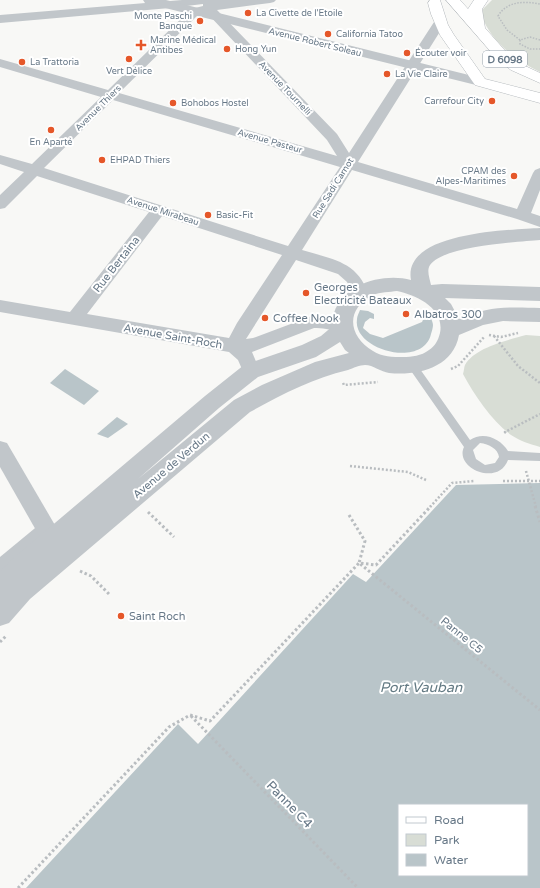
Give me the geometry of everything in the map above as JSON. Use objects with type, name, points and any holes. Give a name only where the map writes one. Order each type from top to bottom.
[{"type":"main road","points":[[440,22],[436,1],[454,0],[478,28]]},
{"type":"main road","points":[[478,28],[475,9],[481,0]]},
{"type":"main road","name":"D 6098","points":[[440,22],[445,34],[471,67],[480,82]]},
{"type":"main road","name":"D 6098","points":[[478,28],[503,57],[540,79]]},
{"type":"main road","points":[[480,82],[492,74],[497,73],[516,74],[540,79]]},
{"type":"main road","name":"Avenue Robert Soleau","points":[[480,82],[540,98]]},
{"type":"street","name":"Avenue Robert Soleau","points":[[150,0],[195,12],[211,5],[230,20],[413,67],[480,82]]},
{"type":"street","points":[[0,19],[170,5],[211,5],[270,0]]},
{"type":"street","points":[[228,4],[223,8],[223,13],[230,20]]},
{"type":"street","name":"Avenue Tournelli","points":[[211,5],[332,138],[349,164]]},
{"type":"street","name":"Avenue Thiers","points":[[0,204],[195,12]]},
{"type":"street","name":"Rue Sadi Carnot","points":[[234,346],[243,328],[413,67],[440,22]]},
{"type":"street","name":"Avenue Pasteur","points":[[0,63],[349,164],[522,215],[540,222]]},
{"type":"street","name":"Avenue Mirabeau","points":[[0,159],[340,268],[348,272],[357,284],[360,293]]},
{"type":"street","points":[[522,215],[540,173]]},
{"type":"street","name":"Rue Bertaina","points":[[74,319],[159,210]]},
{"type":"street","points":[[424,292],[419,271],[425,259],[432,254],[449,247],[494,238],[540,234]]},
{"type":"street","points":[[396,284],[424,292],[437,300],[444,309],[450,320],[451,330],[445,348],[428,361],[412,365],[392,366],[379,363],[366,357],[347,339],[343,327],[343,316],[346,307],[352,299],[360,293],[370,288],[396,284]]},
{"type":"street","points":[[424,292],[442,291],[540,294]]},
{"type":"street","name":"Avenue Saint-Roch","points":[[0,306],[234,346],[254,345],[312,322],[320,321],[343,327]]},
{"type":"street","points":[[451,330],[480,318],[503,314],[540,315]]},
{"type":"street","name":"Avenue de Verdun","points":[[0,594],[9,580],[49,534],[251,371],[309,351],[328,341],[343,327]]},
{"type":"street","points":[[234,346],[245,356],[251,371]]},
{"type":"street","name":"Avenue de Verdun","points":[[0,614],[21,591],[242,406],[269,391],[322,368],[366,357]]},
{"type":"street","points":[[0,449],[49,534],[0,567]]},
{"type":"lane","points":[[412,365],[469,446]]},
{"type":"lane","points":[[479,439],[486,439],[498,445],[504,455],[500,466],[494,469],[479,468],[469,458],[467,451],[469,446],[479,439]]},
{"type":"lane","points":[[504,455],[540,457]]},
{"type":"path","points":[[513,0],[517,3]]},
{"type":"path","points":[[540,4],[517,3],[506,6],[500,11],[498,16],[502,26],[509,34],[520,40],[520,44],[523,47],[530,50],[540,49]]},
{"type":"path","points":[[520,40],[530,37],[539,39]]},
{"type":"path","points":[[444,372],[458,366],[490,331],[518,366],[540,382]]},
{"type":"path","points":[[495,336],[522,332]]},
{"type":"path","points":[[522,456],[505,432],[540,414]]},
{"type":"path","points":[[350,466],[408,472],[426,480]]},
{"type":"path","points":[[359,563],[376,565],[452,483],[477,481]]},
{"type":"path","points":[[499,481],[540,481]]},
{"type":"path","points":[[529,483],[540,522]]},
{"type":"path","points":[[148,512],[174,537]]},
{"type":"path","points":[[18,888],[169,727],[190,715],[210,721],[359,563],[365,541],[349,515]]},
{"type":"path","name":"Panne C5","points":[[359,563],[540,710]]},
{"type":"path","points":[[78,570],[91,576],[109,594]]},
{"type":"path","name":"Panne C4","points":[[190,715],[358,888]]},
{"type":"green space","points":[[492,0],[540,0],[540,72],[522,62],[504,49],[490,33],[481,14],[483,9]]},
{"type":"green space","points":[[526,335],[540,336],[540,447],[518,439],[504,429],[484,407],[463,374],[465,365],[476,353],[493,345]]},
{"type":"water","points":[[360,310],[368,311],[374,314],[374,319],[370,318],[365,322],[363,328],[370,334],[383,338],[422,322],[427,311],[432,320],[433,327],[425,345],[415,351],[403,353],[389,351],[376,347],[365,339],[358,330],[357,318]]},
{"type":"water","points":[[65,369],[99,391],[84,405],[50,383]]},
{"type":"water","points":[[117,417],[128,424],[108,438],[97,434]]},
{"type":"water","name":"Port Vauban","points":[[540,483],[540,888],[26,888],[178,724],[198,744],[353,574],[366,582],[456,485]]},
{"type":"place","name":"La Civette de l'Etoile","points":[[248,13]]},
{"type":"place","name":"Monte Paschi Banque","points":[[200,21]]},
{"type":"place","name":"California Tatoo","points":[[328,34]]},
{"type":"place","name":"Marine Médical Antibes","points":[[141,45]]},
{"type":"place","name":"Hong Yun","points":[[227,49]]},
{"type":"place","name":"Écouter voir","points":[[407,53]]},
{"type":"place","name":"Vert Délice","points":[[129,59]]},
{"type":"place","name":"La Trattoria","points":[[22,62]]},
{"type":"place","name":"La Vie Claire","points":[[387,74]]},
{"type":"place","name":"Carrefour City","points":[[492,101]]},
{"type":"place","name":"Bohobos Hostel","points":[[173,103]]},
{"type":"place","name":"En Aparté","points":[[51,130]]},
{"type":"place","name":"EHPAD Thiers","points":[[102,160]]},
{"type":"place","name":"CPAM des Alpes-Maritimes","points":[[514,176]]},
{"type":"place","name":"Basic-Fit","points":[[208,215]]},
{"type":"place","name":"Georges Electricité Bateaux","points":[[306,293]]},
{"type":"place","name":"Albatros 300","points":[[406,314]]},
{"type":"place","name":"Coffee Nook","points":[[265,318]]},
{"type":"place","name":"Saint Roch","points":[[121,616]]}]
